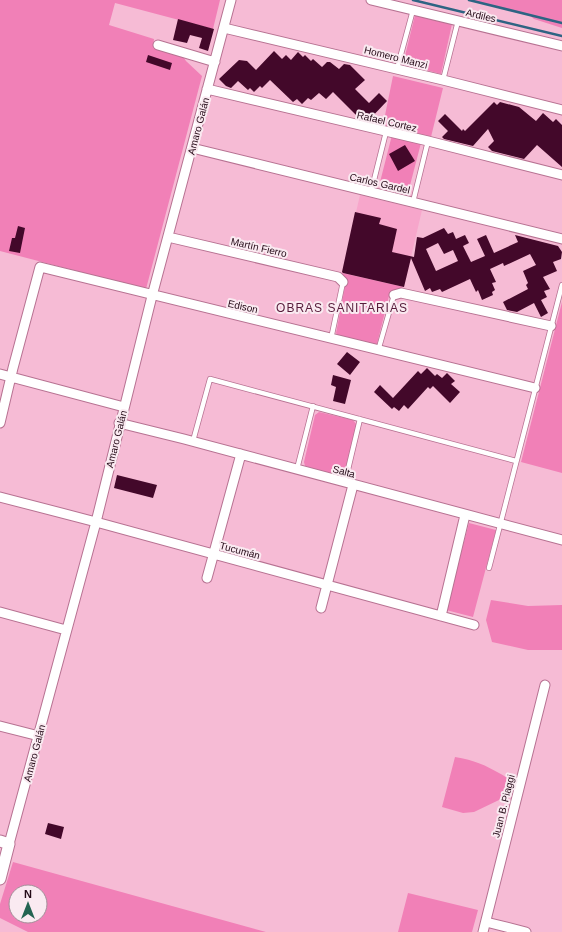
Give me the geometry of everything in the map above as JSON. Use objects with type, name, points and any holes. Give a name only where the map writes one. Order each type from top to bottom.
[{"type":"street","name":"Amaro Galán","points":[[0,879],[5,843],[39,736],[96,522],[119,423],[152,296],[231,0]]},
{"type":"street","name":"Ardiles","points":[[371,0],[562,46]]},
{"type":"street","name":"Homero Manzi","points":[[224,28],[562,110]]},
{"type":"street","points":[[158,45],[215,62]]},
{"type":"street","name":"Rafael Cortez","points":[[207,89],[428,141],[562,175]]},
{"type":"street","name":"Carlos Gardel","points":[[192,148],[562,239]]},
{"type":"street","name":"Martín Fierro","points":[[168,237],[338,277],[343,282]]},
{"type":"street","name":"Edison","points":[[11,377],[40,267],[152,296],[332,338],[378,351],[535,388]]},
{"type":"street","points":[[394,295],[401,293],[551,326]]},
{"type":"street","points":[[0,374],[124,407]]},
{"type":"street","points":[[0,423],[11,377]]},
{"type":"street","name":"Salta","points":[[119,423],[193,441],[562,540]]},
{"type":"street","points":[[207,578],[241,454]]},
{"type":"street","points":[[320,608],[327,585],[349,483]]},
{"type":"street","name":"Tucumán","points":[[0,497],[474,625]]},
{"type":"street","points":[[441,616],[465,515]]},
{"type":"street","points":[[0,612],[66,630]]},
{"type":"street","name":"Juan B. Piaggi","points":[[483,932],[545,685]]},
{"type":"street","points":[[0,726],[39,736]]},
{"type":"street","points":[[486,922],[526,932]]},
{"type":"lane","points":[[397,69],[413,10]]},
{"type":"lane","points":[[443,80],[458,22]]},
{"type":"lane","points":[[371,192],[386,132]]},
{"type":"lane","points":[[413,202],[428,141]]},
{"type":"lane","points":[[332,338],[343,282]]},
{"type":"lane","points":[[489,568],[562,285]]},
{"type":"lane","points":[[378,351],[394,295]]},
{"type":"lane","points":[[193,441],[210,379],[516,461]]},
{"type":"lane","points":[[297,469],[313,406]]},
{"type":"lane","points":[[349,483],[360,419]]},
{"type":"shaded area","points":[[0,0],[220,0],[213,29],[115,3],[109,25],[154,39],[153,48],[182,55],[186,61],[202,76],[146,289],[0,251]]},
{"type":"shaded area","points":[[469,0],[562,0],[562,28],[534,19],[529,15]]},
{"type":"shaded area","points":[[415,15],[452,24],[441,74],[403,64]]},
{"type":"shaded area","points":[[393,76],[443,88],[431,137],[383,125]]},
{"type":"shaded area","points":[[392,135],[421,143],[408,193],[379,186]]},
{"type":"shaded area","points":[[360,195],[422,210],[404,287],[342,273]]},
{"type":"shaded area","points":[[342,273],[404,287],[390,292],[377,344],[373,346],[339,337],[336,333],[346,281]]},
{"type":"shaded area","points":[[562,302],[562,473],[521,462]]},
{"type":"shaded area","points":[[319,412],[353,420],[357,425],[345,473],[340,476],[305,466],[304,462],[315,415]]},
{"type":"shaded area","points":[[469,523],[496,530],[473,617],[446,610]]},
{"type":"shaded area","points":[[491,600],[528,606],[562,605],[562,650],[528,650],[492,642],[486,620]]},
{"type":"shaded area","points":[[455,757],[479,763],[515,783],[511,792],[499,800],[474,812],[463,813],[442,807]]},
{"type":"shaded area","points":[[13,862],[266,932],[28,932],[12,924],[48,924],[48,884],[8,884],[8,922],[0,918],[0,904]]},
{"type":"shaded area","points":[[408,893],[478,910],[472,932],[398,932]]},
{"type":"building","points":[[178,19],[214,29],[208,51],[199,48],[202,38],[190,35],[187,43],[173,40]]},
{"type":"building","points":[[274,51],[282,59],[286,55],[291,60],[298,52],[303,57],[305,55],[311,61],[313,59],[322,67],[327,62],[330,62],[339,69],[344,64],[350,65],[365,80],[355,89],[369,103],[379,93],[387,101],[368,121],[360,114],[358,117],[333,92],[326,99],[319,93],[311,100],[308,98],[302,104],[297,99],[293,102],[270,80],[262,88],[260,86],[254,92],[250,88],[248,90],[238,81],[231,88],[226,86],[219,79],[239,60],[247,61],[256,70]]},
{"type":"building","points":[[148,55],[172,63],[170,70],[146,62]]},
{"type":"building","points":[[494,102],[497,105],[500,102],[519,107],[536,121],[543,113],[553,122],[556,119],[562,125],[562,167],[537,145],[524,159],[492,151],[488,147],[494,141],[488,129],[473,146],[444,139],[442,137],[448,131],[438,121],[445,114],[462,131],[463,129],[465,131]]},
{"type":"building","points":[[405,145],[415,161],[398,171],[389,154]]},
{"type":"building","points":[[355,212],[381,218],[379,224],[397,229],[392,252],[414,257],[417,237],[423,238],[444,228],[448,234],[453,232],[456,239],[465,235],[469,243],[463,246],[471,262],[485,256],[477,239],[486,235],[494,253],[518,242],[515,235],[558,246],[562,252],[561,259],[553,262],[557,271],[543,277],[550,289],[544,291],[547,297],[541,300],[548,313],[541,317],[534,303],[517,312],[507,310],[503,302],[528,289],[526,285],[528,283],[523,271],[536,265],[530,254],[504,266],[503,263],[490,269],[496,282],[492,283],[495,290],[492,292],[493,295],[482,300],[478,290],[476,292],[470,279],[442,292],[440,289],[432,292],[430,288],[425,291],[411,258],[404,287],[342,272]],"holes":[[[438,243],[444,254],[453,250],[458,261],[436,271],[426,249]]]},
{"type":"building","points":[[18,226],[25,228],[20,253],[9,251],[12,238],[15,238]]},
{"type":"building","points":[[347,352],[360,362],[350,375],[337,364]]},
{"type":"building","points":[[427,368],[435,376],[437,374],[442,378],[447,373],[455,381],[451,384],[460,392],[450,403],[433,386],[430,389],[428,387],[408,409],[404,405],[399,411],[394,407],[392,409],[374,392],[380,385],[393,398],[418,371],[421,374]]},
{"type":"building","points":[[333,375],[351,380],[345,404],[333,401],[336,387],[331,385]]},
{"type":"building","points":[[117,475],[157,485],[153,498],[114,488]]},
{"type":"building","points":[[48,823],[64,827],[61,839],[45,834]]},
{"type":"waterway","points":[[413,0],[562,36]]},
{"type":"waterway","points":[[469,0],[562,23]]},
{"type":"district","name":"OBRAS SANITARIAS","points":[[342,308]]}]
